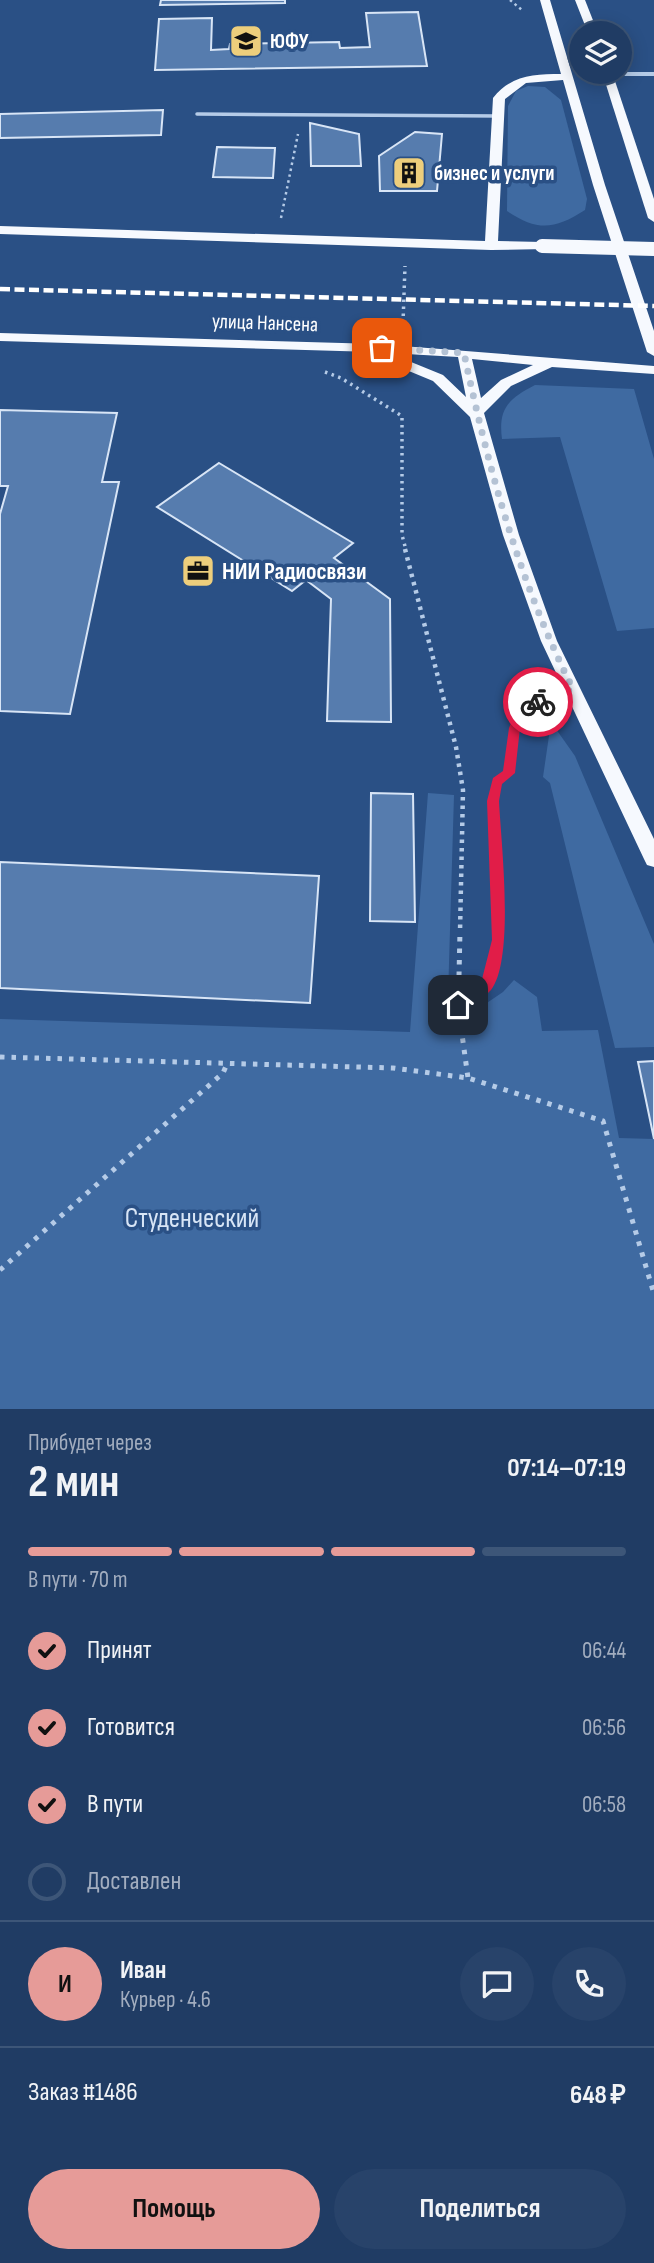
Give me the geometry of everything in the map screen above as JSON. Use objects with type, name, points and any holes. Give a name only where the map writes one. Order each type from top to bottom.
[{"type":"main road","points":[[491,246],[499,98],[509,85],[523,79],[569,77],[545,0]]},
{"type":"main road","points":[[580,0],[588,21]]},
{"type":"main road","points":[[571,84],[599,184],[654,352]]},
{"type":"main road","points":[[611,84],[654,218]]},
{"type":"main road","points":[[0,230],[654,249]]},
{"type":"main road","name":"улица Нансена","points":[[0,337],[357,347],[464,353],[597,368],[654,370]]},
{"type":"main road","points":[[357,347],[409,364],[438,378],[477,414]]},
{"type":"main road","points":[[464,353],[477,414],[511,535],[549,641],[654,859]]},
{"type":"main road","points":[[477,414],[488,396],[501,385],[549,364]]},
{"type":"street","points":[[632,74],[654,74]]},
{"type":"lane","points":[[197,114],[498,116]]},
{"type":"lane","points":[[458,1005],[486,986],[493,968],[498,940],[493,801],[497,781],[509,773],[514,728],[523,708],[573,689]]},
{"type":"path","points":[[510,0],[521,7],[525,18]]},
{"type":"path","points":[[276,239],[302,115]]},
{"type":"path","points":[[390,323],[403,323],[405,257]]},
{"type":"path","points":[[312,370],[341,378],[402,416],[402,535],[456,747],[463,790],[458,1005],[468,1078]]},
{"type":"path","points":[[0,1057],[393,1068],[468,1078],[603,1121],[654,1294]]},
{"type":"path","points":[[0,1270],[223,1073],[227,1064]]},
{"type":"green space","points":[[528,86],[545,87],[561,100],[587,199],[585,210],[574,217],[546,226],[527,222],[507,211],[508,106],[516,91]]},
{"type":"green space","points":[[535,385],[634,389],[654,459],[654,628],[617,631],[560,437],[502,439],[502,420],[507,406],[518,395]]},
{"type":"green space","points":[[551,722],[575,756],[654,944],[654,1047],[615,1048],[550,783],[543,777]]},
{"type":"green space","name":"Студенческий","points":[[428,793],[454,795],[447,1031],[474,1031],[472,1013],[503,992],[514,980],[537,997],[542,1031],[598,1030],[619,1138],[654,1139],[654,1409],[0,1409],[0,1019],[410,1032]]},
{"type":"building","points":[[161,0],[285,0],[285,3],[160,5]]},
{"type":"building","points":[[418,12],[427,66],[155,70],[159,19],[212,18],[211,50],[229,49],[230,44],[339,42],[340,48],[370,47],[366,13]]},
{"type":"building","points":[[163,110],[161,135],[0,138],[0,114]]},
{"type":"building","points":[[310,123],[359,134],[361,166],[311,166]]},
{"type":"building","name":"бизнес и услуги","points":[[415,132],[442,134],[437,191],[380,191],[379,156]]},
{"type":"building","points":[[217,147],[275,148],[273,178],[213,177]]},
{"type":"building","points":[[0,410],[117,413],[102,482],[119,482],[70,714],[0,711],[0,514],[8,486],[0,486]]},
{"type":"building","points":[[219,463],[353,543],[334,558],[390,599],[391,722],[327,721],[331,599],[306,580],[292,591],[157,507]]},
{"type":"building","points":[[371,793],[413,794],[415,922],[370,921]]},
{"type":"building","points":[[0,862],[319,876],[310,1003],[0,988]]},
{"type":"building","points":[[654,1061],[654,1139],[638,1062]]},
{"type":"railway","points":[[0,289],[654,306]]},
{"type":"way so far","points":[[382,348],[464,353],[482,438],[511,535],[549,641],[573,689],[538,702]]},
{"type":"place","name":"ЮФУ","points":[[246,41]]},
{"type":"place","name":"бизнес и услуги","points":[[409,173]]},
{"type":"place","name":"НИИ Радиосвязи","points":[[198,571]]},
{"type":"route","points":[[458,1005],[486,986],[493,968],[498,940],[493,801],[497,781],[509,773],[514,728],[523,708],[538,702]]}]
